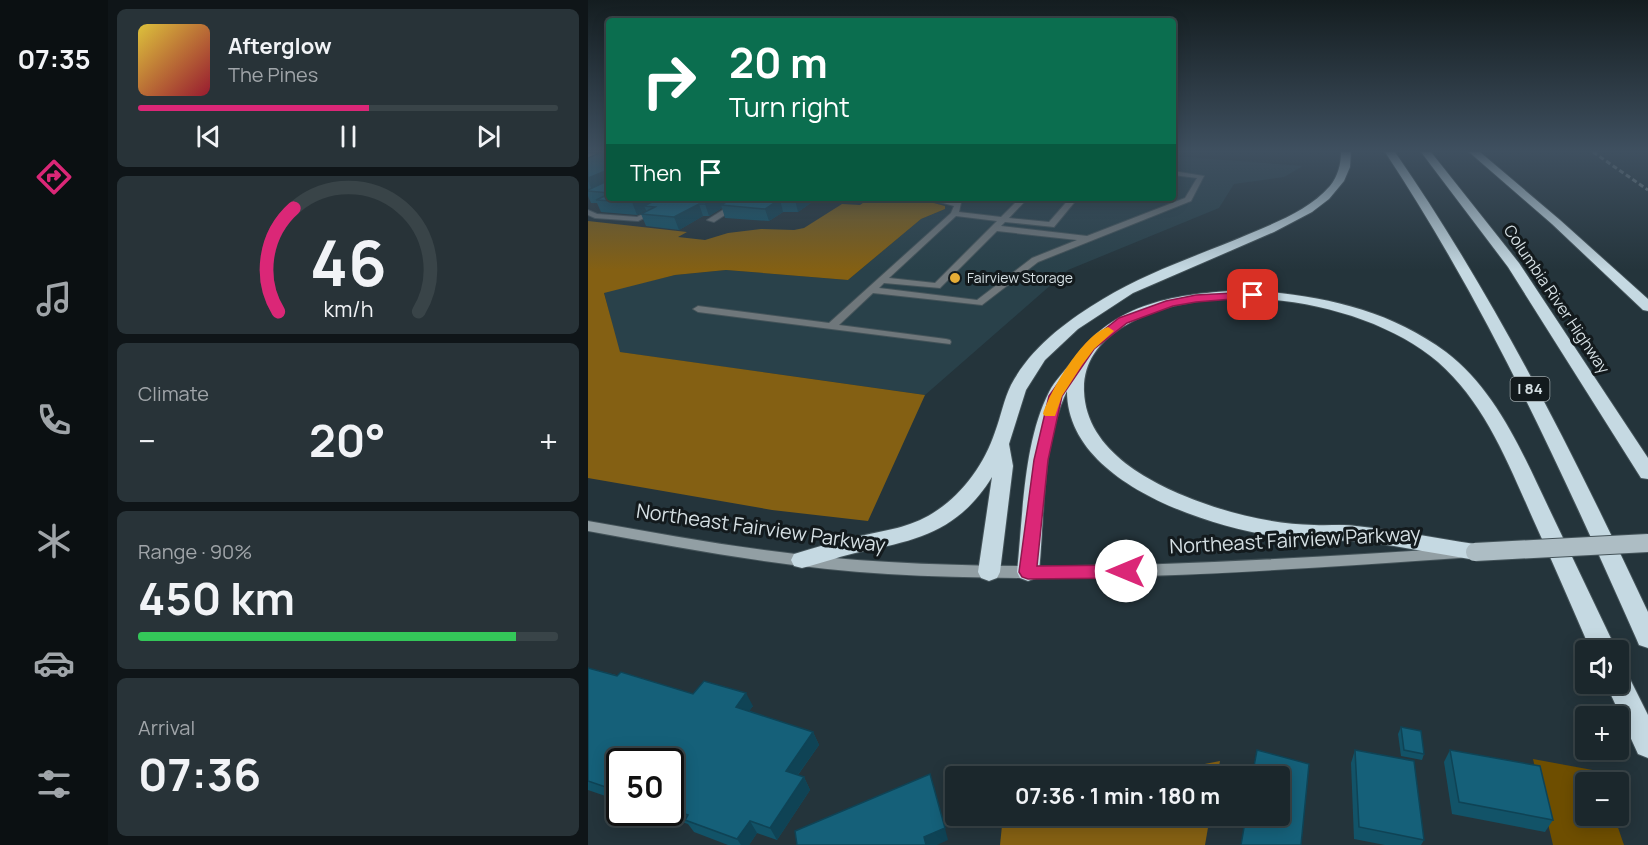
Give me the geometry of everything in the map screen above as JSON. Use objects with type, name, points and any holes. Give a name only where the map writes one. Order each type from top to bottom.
[{"type":"highway","points":[[802,560],[861,543],[898,537],[941,518],[961,504],[1000,445],[1008,412],[1021,382],[1035,362],[1063,333],[1122,294],[1268,231],[1313,206],[1328,191]]},
{"type":"highway","name":"I 84","points":[[1416,191],[1439,227],[1518,366],[1585,500],[1648,638]]},
{"type":"highway","name":"Columbia River Highway","points":[[1456,191],[1514,266],[1648,473]]},
{"type":"highway","points":[[1520,191],[1648,307]]},
{"type":"highway","points":[[1028,572],[1041,460],[1055,396],[1090,346],[1123,320],[1170,304],[1228,295],[1283,296],[1341,307],[1365,315],[1417,339],[1443,357],[1465,381],[1495,421],[1512,450],[1599,640]]},
{"type":"highway","points":[[1077,363],[1073,394],[1076,410],[1084,430],[1103,455],[1132,477],[1163,494],[1193,507],[1274,529],[1351,533],[1475,552]]},
{"type":"highway","points":[[988,572],[1003,466],[1000,445]]},
{"type":"highway","points":[[1624,694],[1648,745]]},
{"type":"main road","name":"Northeast Fairview Parkway","points":[[588,526],[802,560],[887,568],[988,572],[1138,571],[1648,543]]},
{"type":"lane","points":[[871,290],[980,303],[1035,260],[1188,199],[1192,191]]},
{"type":"lane","points":[[588,212],[595,216],[638,219],[673,201]]},
{"type":"lane","points":[[711,220],[742,201]]},
{"type":"lane","points":[[831,327],[954,214],[958,205],[941,201]]},
{"type":"lane","points":[[882,280],[937,286],[1021,201]]},
{"type":"lane","points":[[954,214],[1051,225],[1071,201]]},
{"type":"lane","points":[[995,228],[1088,239]]},
{"type":"lane","points":[[698,309],[946,342]]},
{"type":"shaded area","name":"Fairview Storage","points":[[1176,191],[1229,191],[1219,208],[1068,270],[925,395],[619,352],[604,292],[675,275],[726,270],[848,280],[921,219],[945,209],[945,206],[926,201],[1176,201]]},
{"type":"shaded area","points":[[866,201],[926,201],[945,206],[945,209],[921,219],[848,280],[726,270],[675,275],[604,293],[620,352],[925,395],[868,521],[772,510],[588,478],[588,221],[687,232],[678,237],[705,240],[728,233],[761,229],[804,228],[842,204],[860,205]]},
{"type":"shaded area","points":[[1533,759],[1598,771],[1575,772],[1575,826],[1617,826],[1624,845],[1553,845]]},
{"type":"shaded area","points":[[1220,761],[1219,766],[1194,766]]},
{"type":"shaded area","points":[[1002,826],[1208,826],[1205,845],[1000,845]]},
{"type":"building","points":[[606,195],[606,201],[596,200]]},
{"type":"building","points":[[654,201],[710,201],[674,217],[641,214],[655,207],[644,206]]},
{"type":"building","points":[[728,201],[777,201],[765,209],[721,205]]},
{"type":"building","points":[[588,668],[617,676],[621,672],[693,694],[704,681],[746,693],[736,707],[813,732],[786,771],[804,777],[770,828],[750,821],[737,839],[685,820],[688,815],[684,814],[684,748],[606,748],[606,787],[588,781]]},
{"type":"building","points":[[1401,727],[1421,731],[1424,754],[1404,750]]},
{"type":"building","points":[[1257,750],[1309,764],[1301,845],[1241,845],[1244,826],[1290,826],[1290,766],[1254,766]]},
{"type":"building","points":[[1355,750],[1414,761],[1424,840],[1359,827]]},
{"type":"building","points":[[1450,750],[1540,766],[1553,820],[1459,802]]},
{"type":"building","points":[[930,774],[945,828],[924,837],[926,845],[797,845],[795,831]]},
{"type":"slow traffic","points":[[1050,414],[1055,396],[1077,363],[1090,346],[1108,331]]},
{"type":"place","name":"Fairview Storage","points":[[955,278]]},
{"type":"route","points":[[1126,571],[1028,572],[1041,460],[1055,396],[1090,346],[1123,320],[1196,298],[1253,295]]}]
